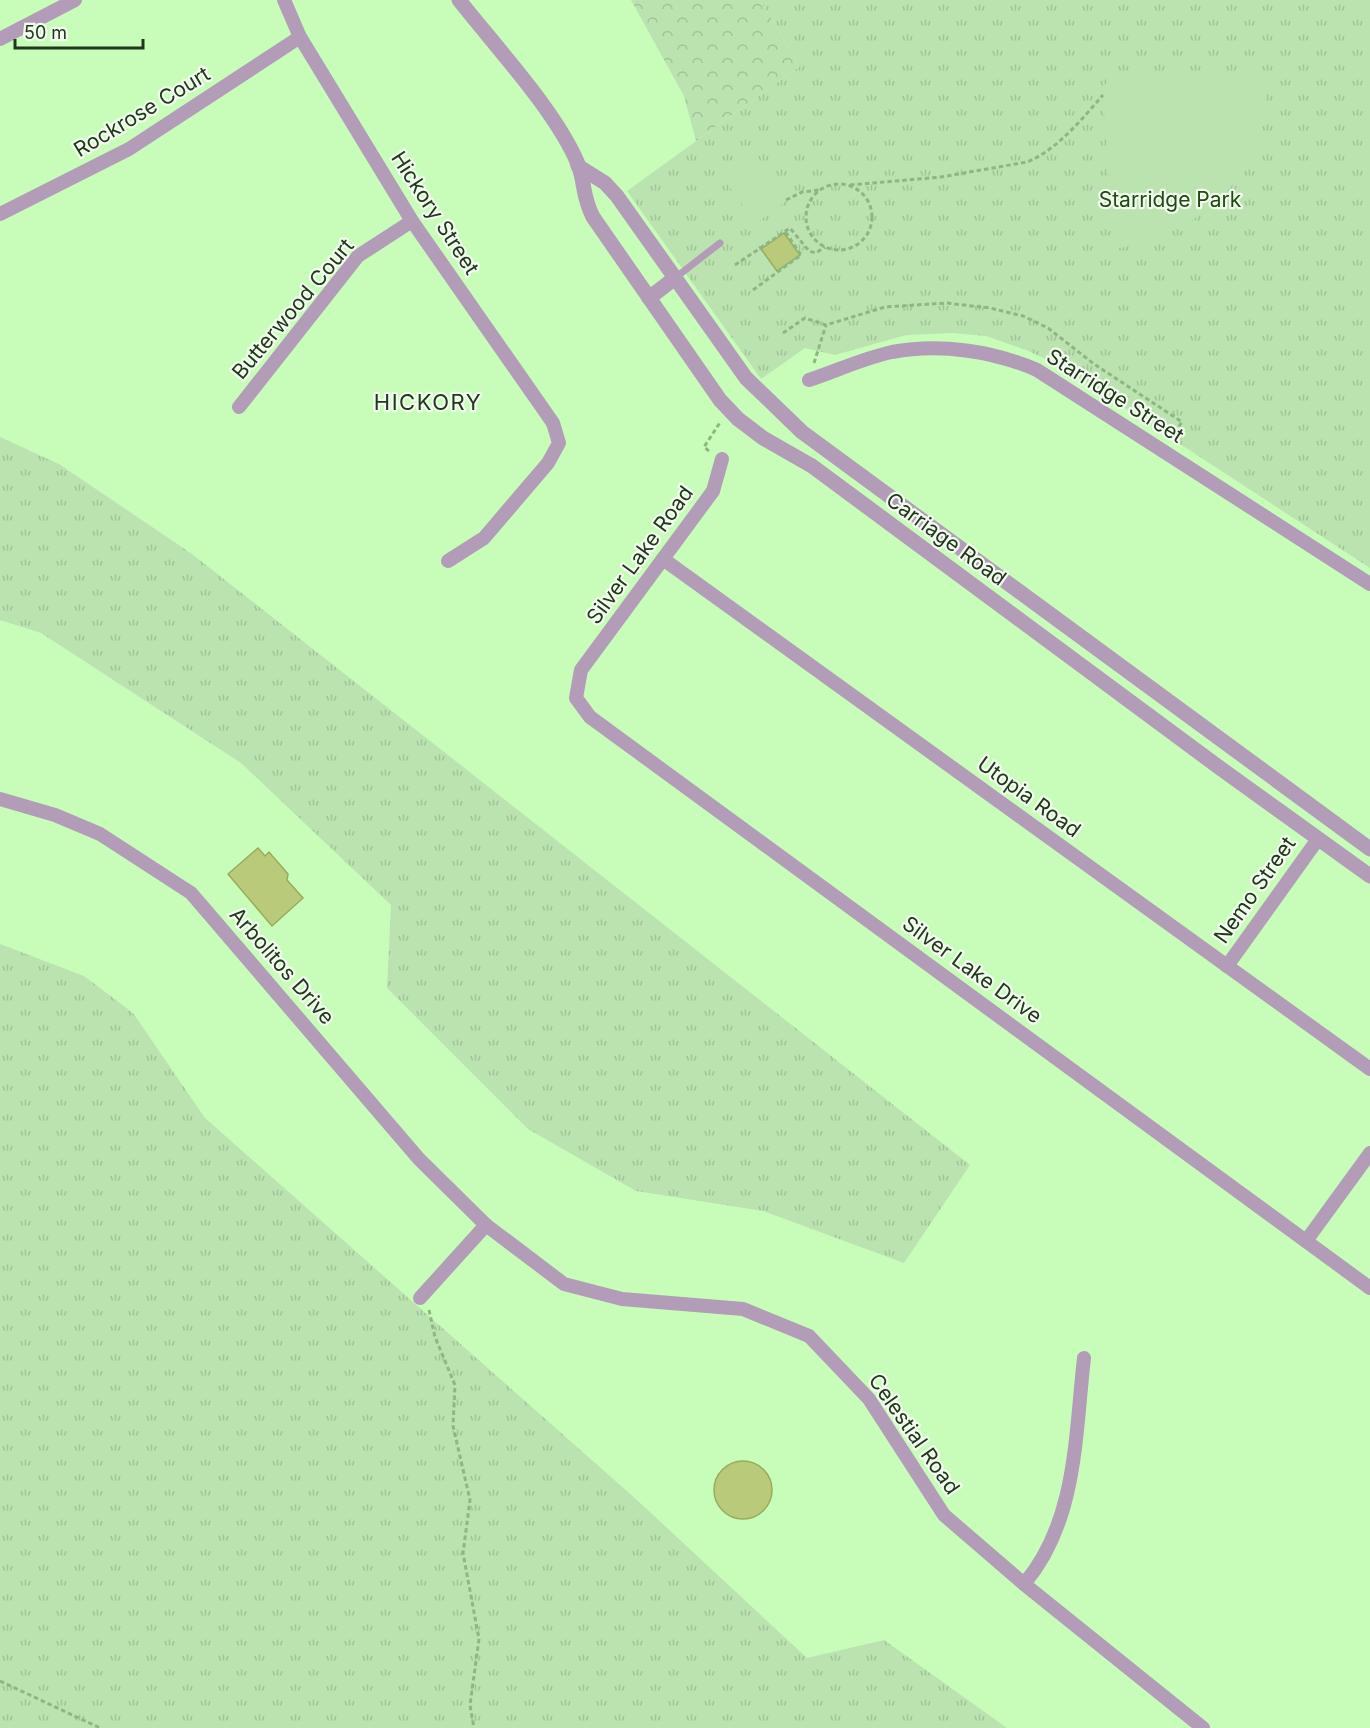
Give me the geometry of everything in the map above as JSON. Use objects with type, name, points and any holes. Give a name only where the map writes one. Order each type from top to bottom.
[{"type":"street","points":[[0,39],[75,0]]},
{"type":"street","name":"Hickory Street","points":[[284,0],[300,37],[412,221],[553,423],[559,443],[548,463],[484,538],[448,561]]},
{"type":"street","name":"Carriage Road","points":[[459,0],[558,128],[578,165],[586,203],[693,365],[738,419],[763,438],[826,476],[1370,876]]},
{"type":"street","name":"Rockrose Court","points":[[0,214],[129,148],[300,37]]},
{"type":"street","name":"Carriage Road","points":[[578,165],[605,183],[617,196],[746,378],[802,432],[1370,849]]},
{"type":"street","name":"Butterwood Court","points":[[238,407],[358,256],[412,221]]},
{"type":"street","points":[[649,298],[675,278]]},
{"type":"street","name":"Starridge Street","points":[[809,380],[893,352],[954,348],[1015,360],[1047,376],[1370,584]]},
{"type":"street","points":[[826,476],[838,458]]},
{"type":"street","name":"Silver Lake Road","points":[[581,670],[713,491],[722,459]]},
{"type":"street","name":"Utopia Road","points":[[663,559],[1370,1069]]},
{"type":"street","name":"Silver Lake Drive","points":[[581,670],[576,698],[590,717],[1370,1288]]},
{"type":"street","name":"Arbolitos Drive","points":[[0,799],[55,815],[100,834],[191,892],[419,1159],[486,1225]]},
{"type":"street","points":[[1318,839],[1331,820]]},
{"type":"street","name":"Nemo Street","points":[[1227,966],[1318,839]]},
{"type":"street","points":[[1306,1241],[1370,1153]]},
{"type":"street","points":[[423,1295],[486,1225]]},
{"type":"street","name":"Celestial Road","points":[[486,1225],[564,1284],[622,1299],[743,1309],[809,1336],[869,1399],[944,1515],[1023,1584],[1203,1728]]},
{"type":"street","points":[[1023,1584],[1037,1568],[1058,1531],[1069,1486],[1084,1358]]},
{"type":"lane","points":[[675,278],[720,243]]},
{"type":"path","points":[[786,200],[802,192],[819,190],[828,185],[951,176],[1027,162],[1040,156],[1078,122],[1103,95]]},
{"type":"path","points":[[819,190],[807,209],[806,220],[814,240],[825,247],[844,250],[855,247],[870,231],[872,209],[860,190],[850,185]]},
{"type":"path","points":[[735,265],[790,228],[806,249],[813,253],[825,247]]},
{"type":"path","points":[[753,290],[801,255],[785,231]]},
{"type":"path","points":[[817,353],[826,325]]},
{"type":"path","points":[[722,419],[704,447],[722,459]]},
{"type":"path","points":[[423,1295],[437,1302],[429,1311],[435,1337],[455,1384],[453,1426],[470,1500],[463,1553],[479,1640],[470,1705],[474,1728]]},
{"type":"path","points":[[0,1681],[100,1728]]},
{"type":"green space","points":[[631,0],[760,0],[800,66],[696,141],[684,96]]},
{"type":"green space","name":"Starridge Park","points":[[760,0],[1370,0],[1370,568],[1065,369],[1029,351],[986,336],[953,333],[906,335],[835,355],[805,348],[761,379],[627,191],[800,66]]},
{"type":"green space","points":[[1269,71],[1265,112],[1255,152],[1228,190],[1200,215],[1167,234],[1132,246],[1113,249],[1103,87],[1116,72]]},
{"type":"green space","points":[[752,149],[789,199],[756,223],[719,173]]},
{"type":"green space","points":[[0,437],[59,464],[192,554],[970,1165],[904,1263],[763,1211],[636,1191],[528,1129],[387,988],[391,905],[241,763],[41,633],[0,620]]},
{"type":"green space","points":[[0,944],[84,976],[133,1013],[205,1118],[637,1500],[807,1658],[884,1640],[1007,1728],[0,1728]]},
{"type":"building","points":[[784,233],[800,255],[777,271],[761,249]]},
{"type":"building","points":[[258,848],[265,856],[269,852],[288,874],[287,880],[303,898],[272,926],[228,874]]},
{"type":"building","points":[[737,1461],[749,1461],[764,1469],[772,1484],[772,1496],[764,1511],[749,1519],[737,1519],[722,1511],[714,1496],[714,1484],[722,1469]]},
{"type":"district","name":"HICKORY","points":[[428,402]]}]
